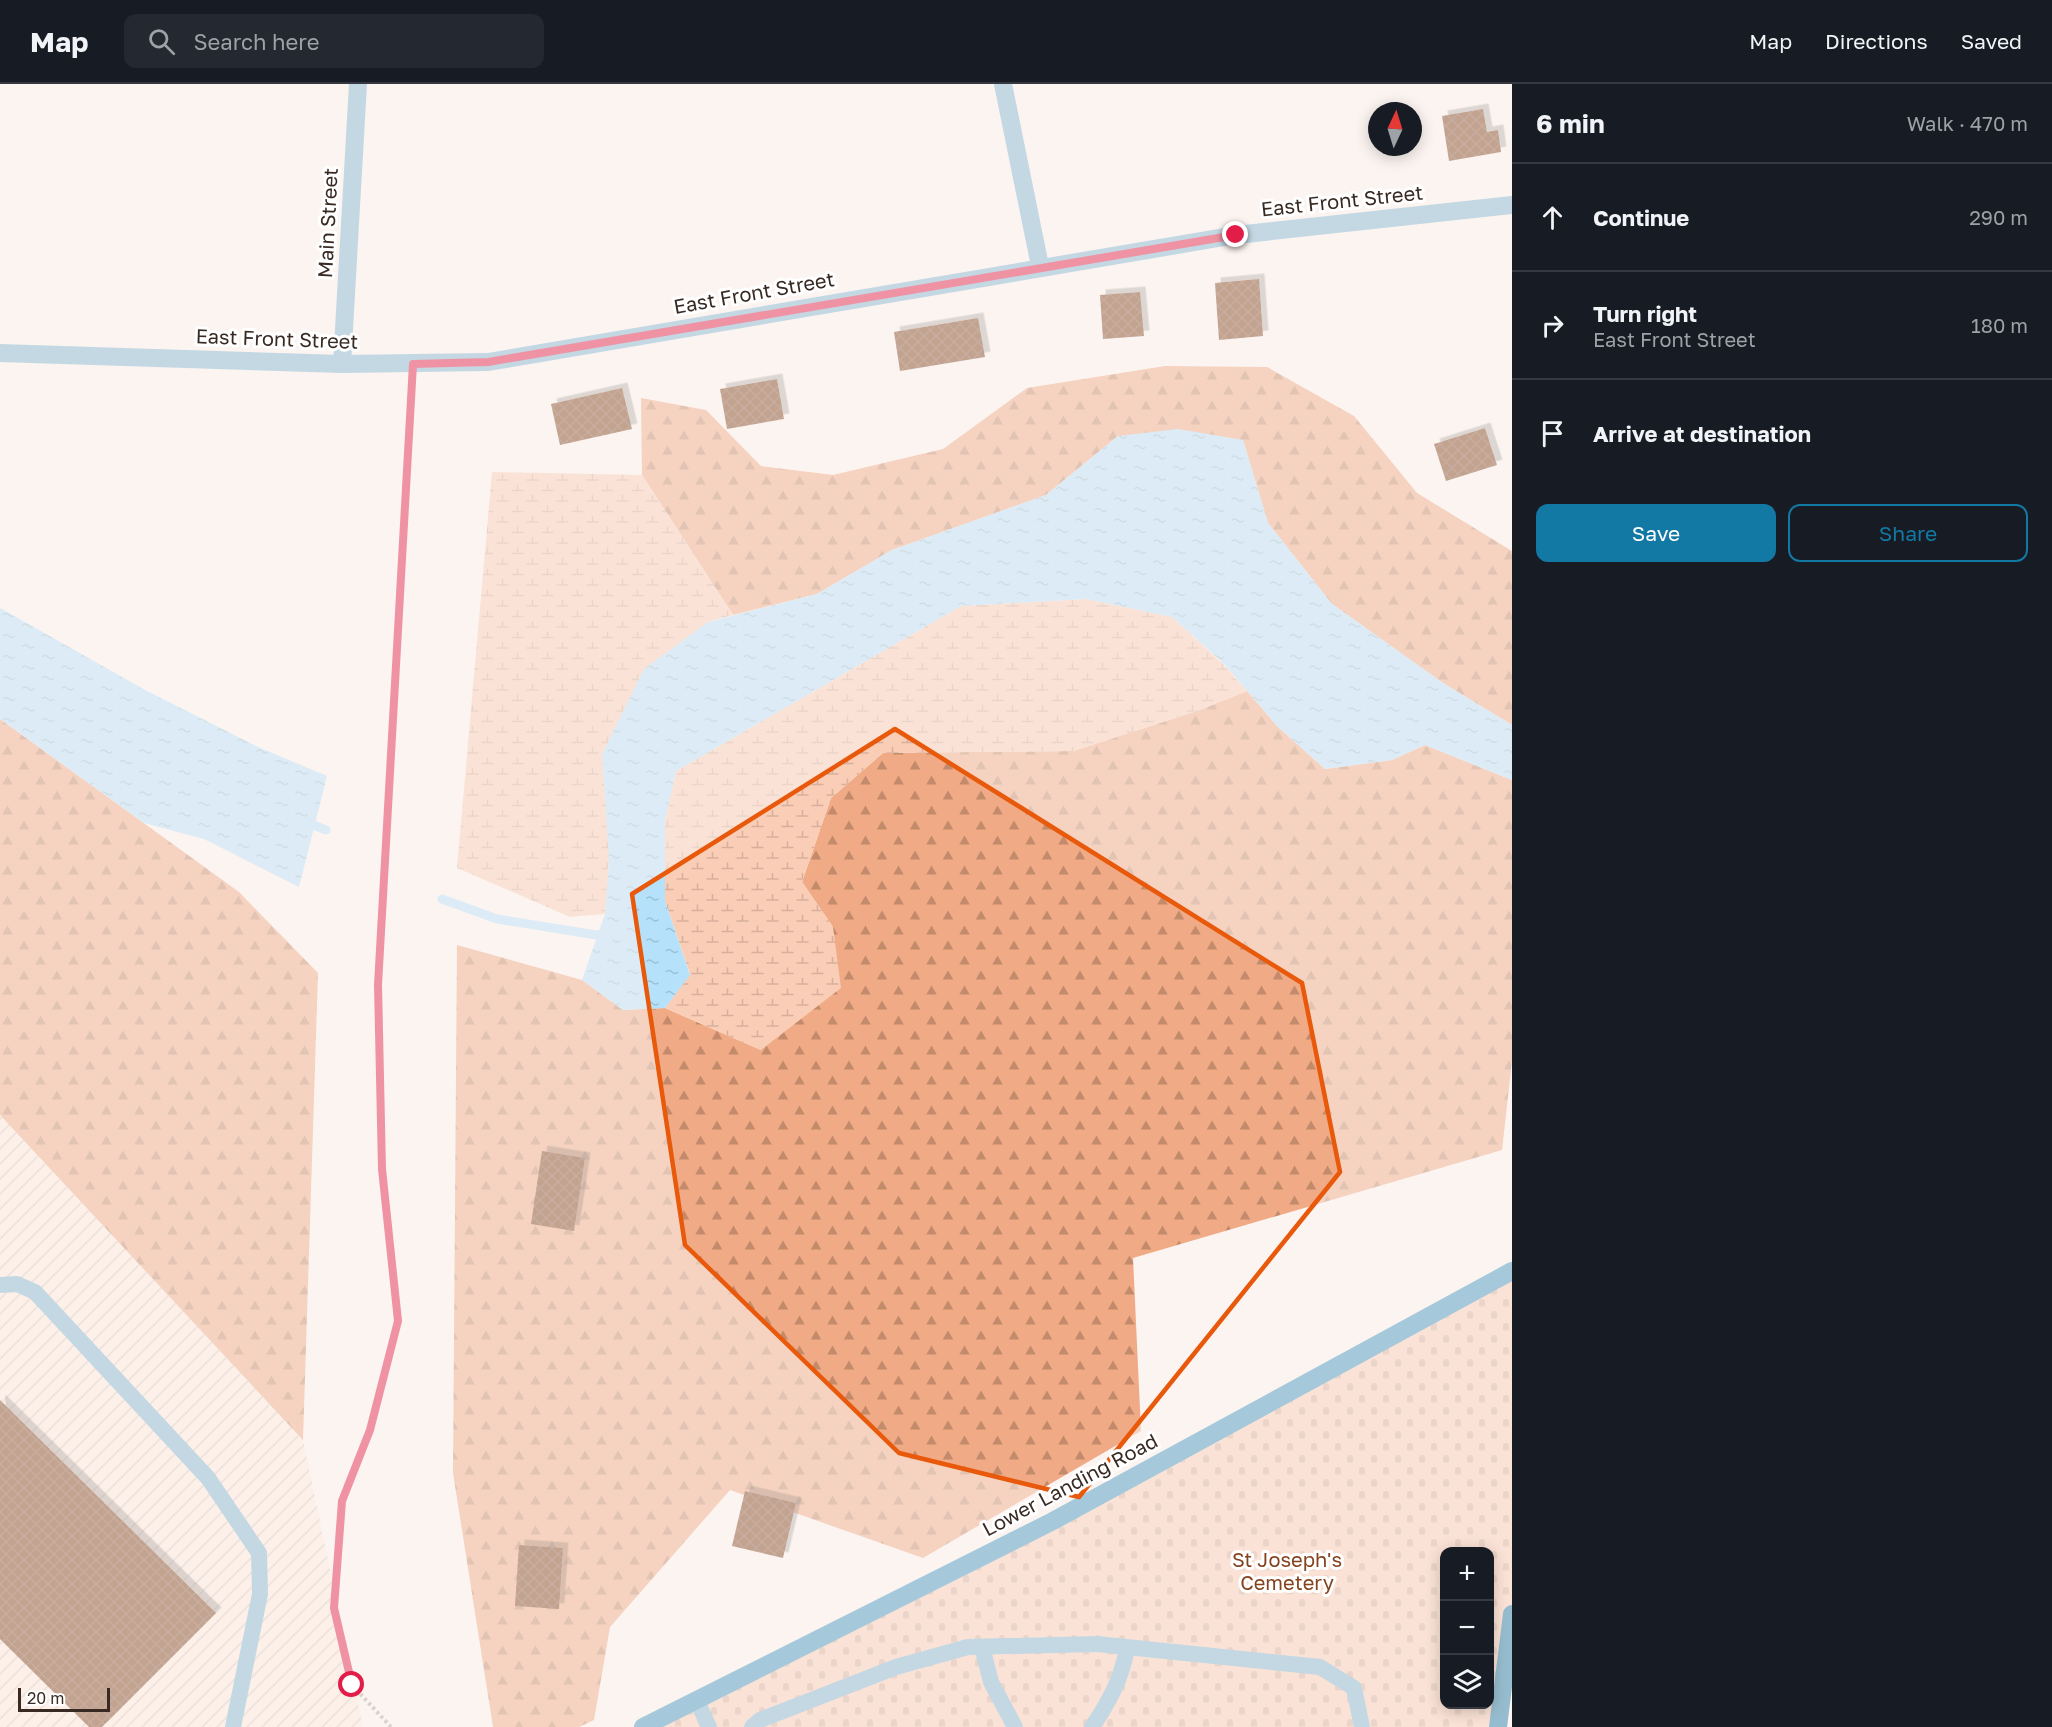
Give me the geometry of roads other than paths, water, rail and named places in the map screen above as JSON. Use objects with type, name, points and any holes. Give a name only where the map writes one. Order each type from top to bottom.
[{"type":"main road","name":"Lower Landing Road","points":[[644,1727],[1053,1521],[1512,1271]]},
{"type":"main road","points":[[1498,1727],[1512,1614]]},
{"type":"street","name":"Main Street","points":[[342,364],[358,84]]},
{"type":"street","points":[[1003,84],[1040,266]]},
{"type":"street","name":"East Front Street","points":[[0,353],[342,364],[488,362],[1040,266],[1236,235],[1512,205]]},
{"type":"lane","points":[[0,1285],[17,1284],[35,1292],[208,1479],[258,1552],[260,1594],[233,1727]]},
{"type":"lane","points":[[752,1727],[760,1720],[896,1667],[968,1647],[1097,1644],[1320,1667],[1354,1689],[1362,1727]]},
{"type":"lane","points":[[982,1647],[991,1682],[1015,1727]]},
{"type":"lane","points":[[1092,1727],[1108,1703],[1124,1666],[1126,1648]]},
{"type":"lane","points":[[697,1701],[709,1727]]},
{"type":"water","points":[[1178,429],[1243,440],[1268,523],[1332,604],[1443,683],[1512,725],[1512,780],[1425,745],[1392,760],[1325,769],[1278,727],[1224,664],[1172,617],[1086,599],[961,606],[676,771],[665,821],[665,901],[690,975],[665,1008],[623,1010],[582,980],[605,914],[609,861],[602,754],[644,669],[708,622],[817,594],[892,550],[1046,495],[1118,436]]},
{"type":"water","points":[[0,608],[145,690],[258,747],[327,776],[299,887],[204,839],[144,823],[0,719]]},
{"type":"waterway","points":[[303,821],[326,830]]},
{"type":"waterway","points":[[442,899],[497,919],[609,937]]},
{"type":"park label","name":"St Joseph's Cemetery","points":[[1287,1572]]}]
